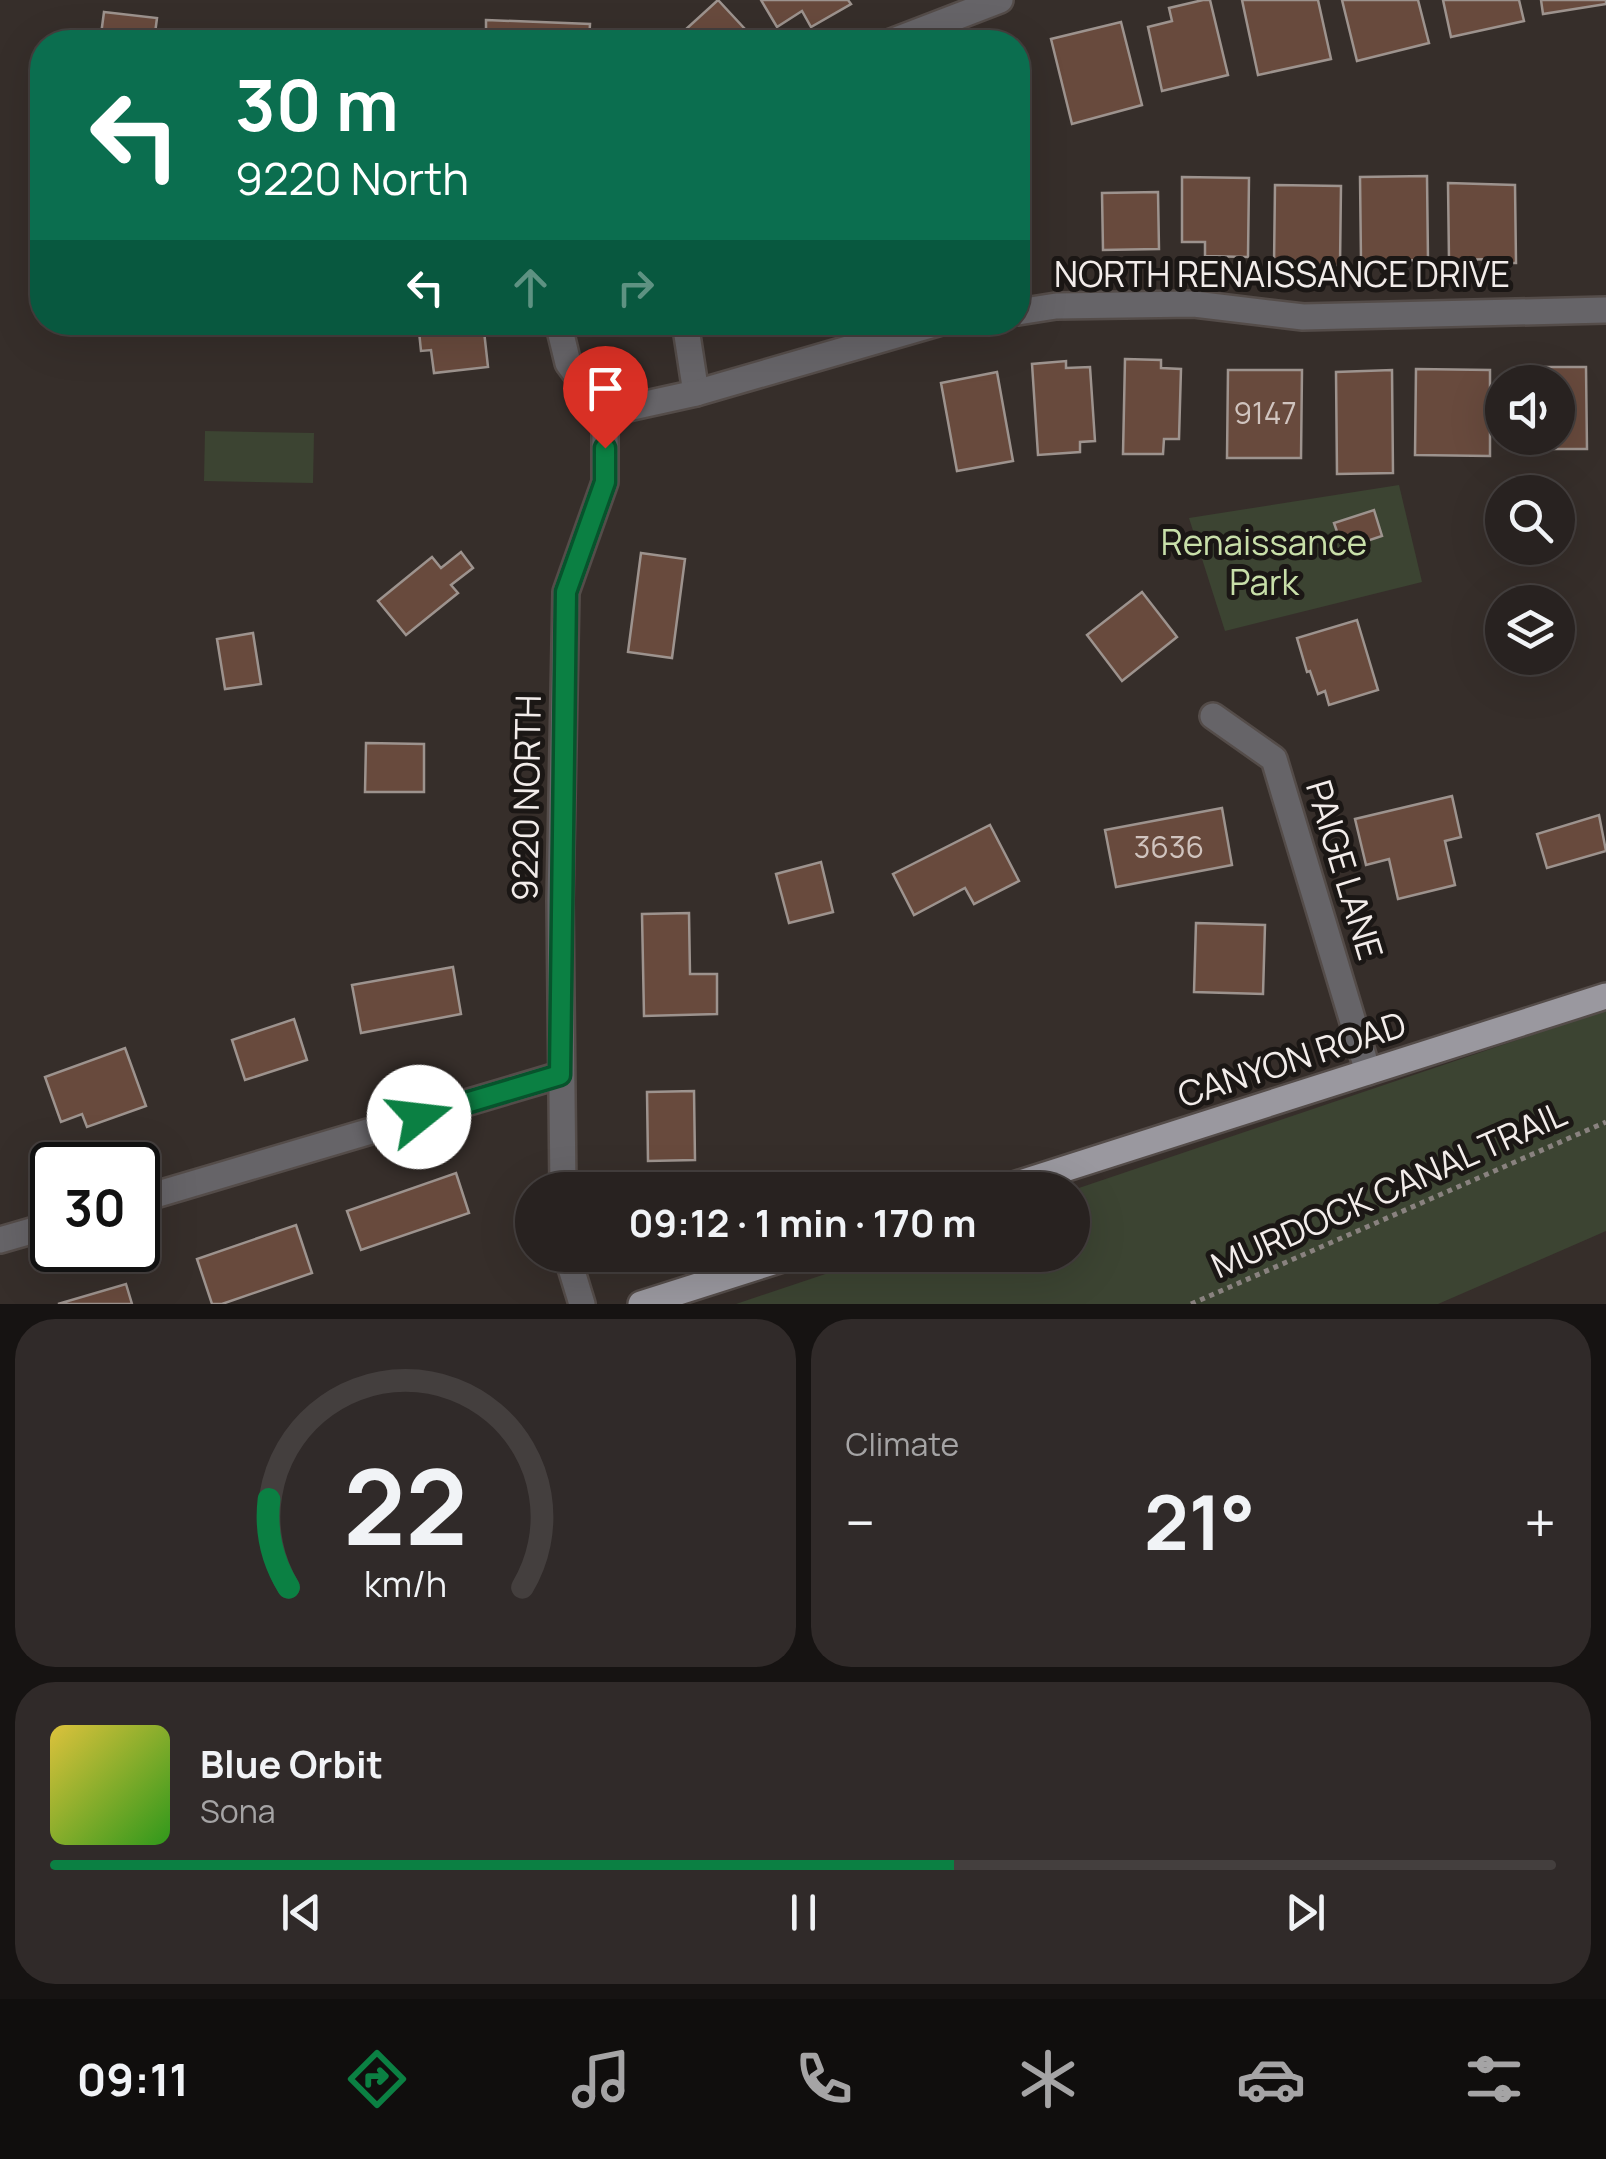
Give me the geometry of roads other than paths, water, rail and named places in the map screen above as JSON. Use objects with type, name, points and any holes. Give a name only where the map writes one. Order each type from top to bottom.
[{"type":"main road","name":"CANYON ROAD","points":[[1054,1172],[1606,996]]},
{"type":"main road","points":[[640,1304],[741,1272]]},
{"type":"street","points":[[922,30],[1000,0]]},
{"type":"street","name":"NORTH RENAISSANCE DRIVE","points":[[1030,310],[1056,306],[1194,304],[1303,316],[1606,310]]},
{"type":"street","points":[[561,335],[568,364],[605,413],[696,393],[896,335]]},
{"type":"street","points":[[687,335],[696,393]]},
{"type":"street","name":"9220 NORTH","points":[[563,1172],[560,1075],[566,592],[605,482],[605,413]]},
{"type":"street","name":"PAIGE LANE","points":[[1213,716],[1274,760],[1368,1072]]},
{"type":"street","points":[[160,1193],[560,1075]]},
{"type":"street","points":[[0,1240],[30,1231]]},
{"type":"street","points":[[572,1272],[582,1304]]},
{"type":"park label","name":"Renaissance Park","points":[[1264,563]]}]
